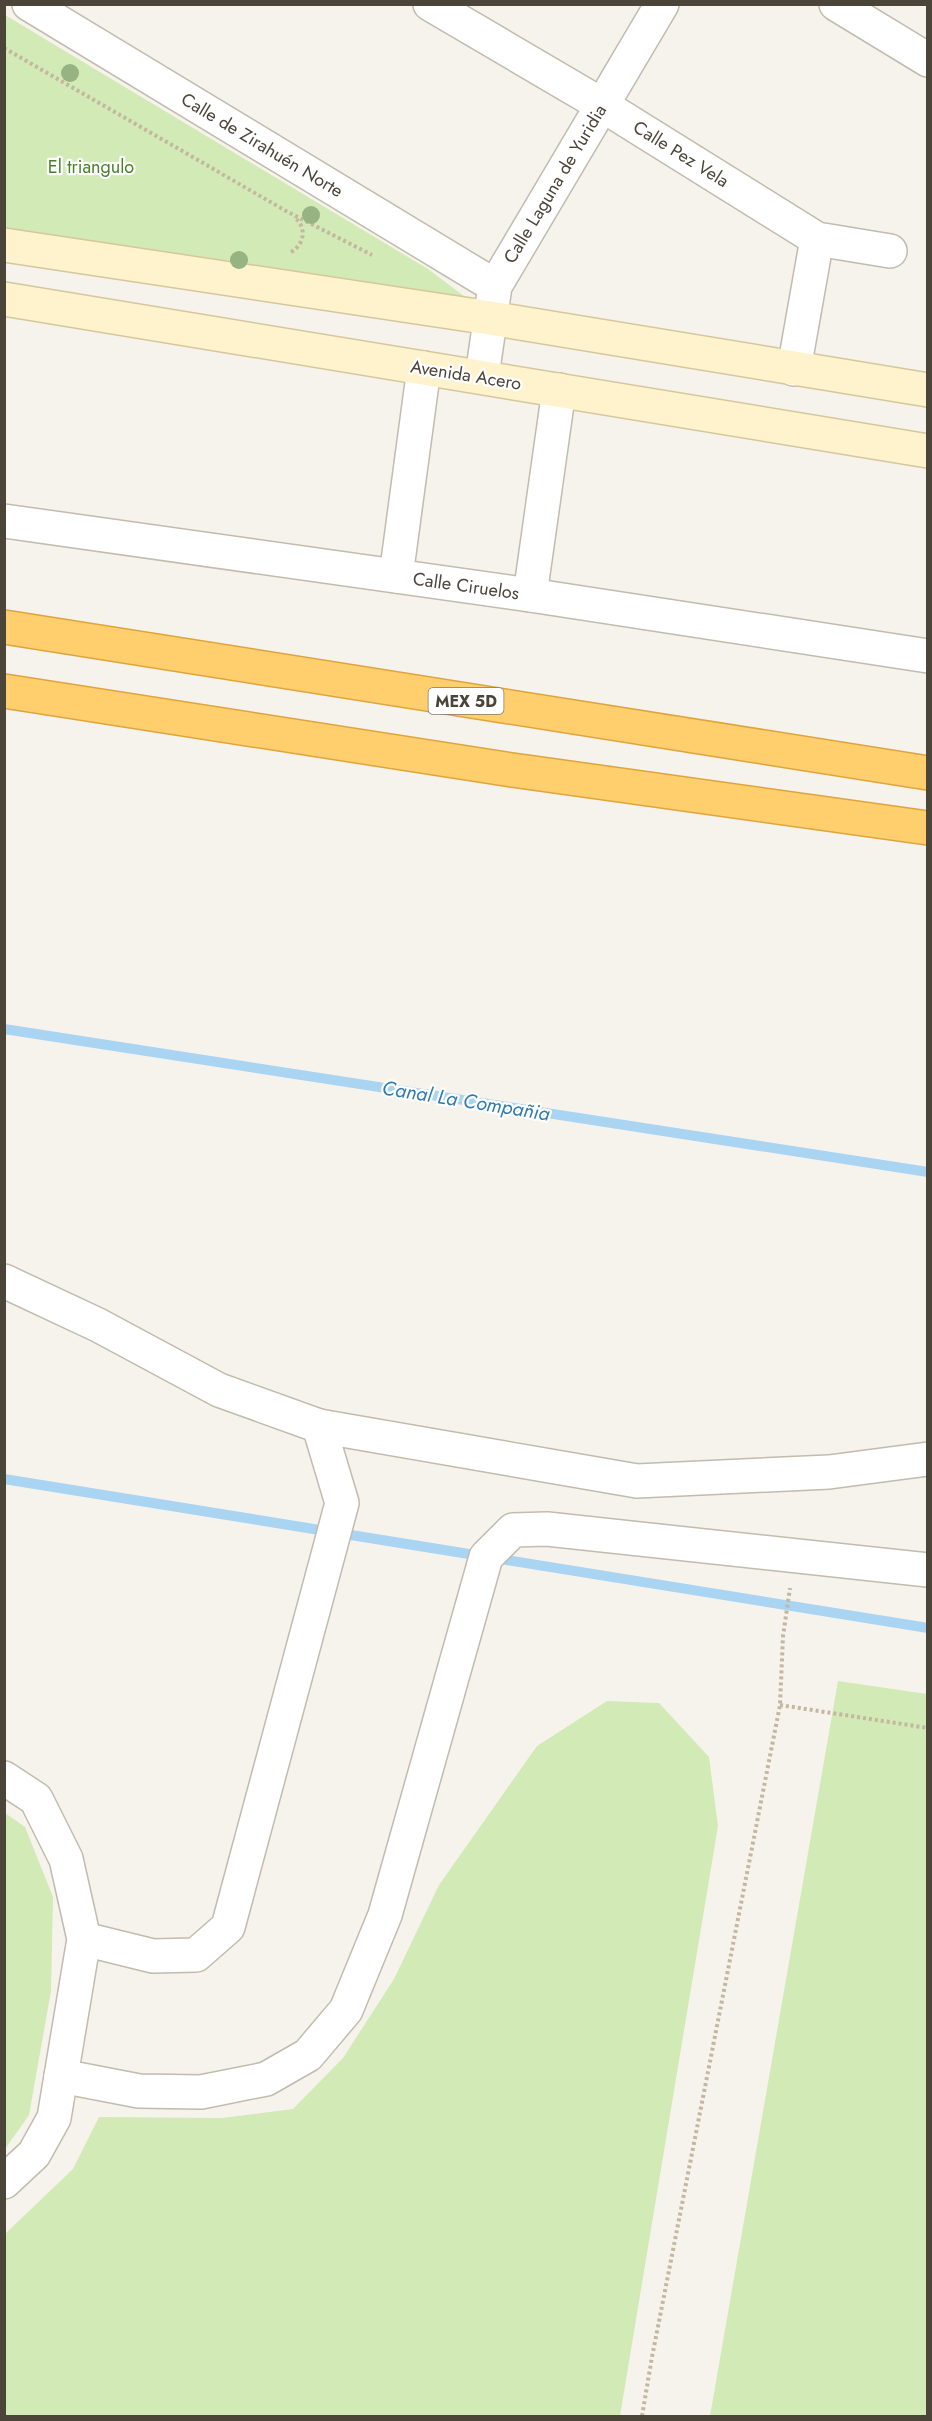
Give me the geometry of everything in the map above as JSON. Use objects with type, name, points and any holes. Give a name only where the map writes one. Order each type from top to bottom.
[{"type":"highway","name":"MEX 5D","points":[[4,627],[927,772]]},
{"type":"highway","points":[[4,690],[512,770],[927,828]]},
{"type":"street","name":"Calle de Zirahuén Norte","points":[[28,4],[495,286]]},
{"type":"street","name":"Calle Pez Vela","points":[[430,4],[602,105],[817,239]]},
{"type":"street","name":"Calle Laguna de Yuridia","points":[[482,376],[495,286],[662,4]]},
{"type":"street","points":[[836,4],[927,60]]},
{"type":"street","points":[[794,369],[817,239],[890,251]]},
{"type":"street","points":[[4,244],[490,318],[927,390]]},
{"type":"street","name":"Avenida Acero","points":[[4,299],[927,451]]},
{"type":"street","points":[[396,576],[424,368]]},
{"type":"street","points":[[531,595],[559,390]]},
{"type":"street","name":"Calle Ciruelos","points":[[4,522],[531,595],[927,656]]},
{"type":"street","points":[[4,1281],[98,1325],[219,1390],[319,1426],[637,1481],[829,1472],[927,1459]]},
{"type":"street","points":[[84,1939],[153,1956],[195,1955],[228,1927],[342,1503],[319,1426]]},
{"type":"street","points":[[61,2076],[139,2091],[190,2092],[201,2092],[266,2079],[308,2055],[346,2010],[385,1915],[486,1557],[513,1530],[547,1529],[927,1570]]},
{"type":"street","points":[[4,1779],[36,1799],[66,1859],[84,1939],[54,2118],[34,2154],[4,2182]]},
{"type":"path","points":[[4,48],[286,211],[377,258]]},
{"type":"path","points":[[642,2416],[780,1705],[783,1635],[794,1557]]},
{"type":"path","points":[[780,1705],[927,1728]]},
{"type":"green space","name":"El triangulo","points":[[5,15],[428,269],[481,309],[5,239]]},
{"type":"green space","points":[[838,1681],[927,1694],[927,2416],[710,2416]]},
{"type":"green space","points":[[607,1701],[659,1703],[709,1757],[718,1826],[620,2416],[5,2416],[5,2234],[73,2169],[99,2117],[222,2118],[293,2109],[343,2058],[394,1979],[439,1885],[537,1746]]},
{"type":"green space","points":[[5,1813],[25,1827],[53,1897],[51,1991],[29,2115],[5,2149]]},
{"type":"waterway","name":"Canal La Compañia","points":[[4,1029],[928,1172]]},
{"type":"waterway","points":[[4,1479],[928,1628]]}]
